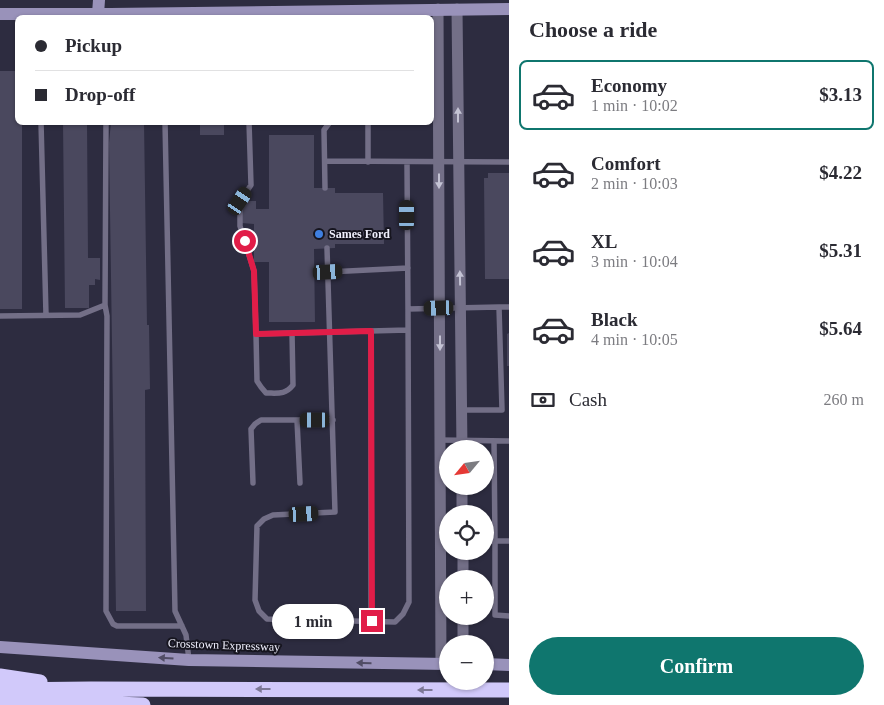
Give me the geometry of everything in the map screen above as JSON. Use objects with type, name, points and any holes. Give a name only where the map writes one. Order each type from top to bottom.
[{"type":"highway","points":[[0,676],[91,689]]},
{"type":"highway","points":[[0,690],[509,690]]},
{"type":"highway","points":[[0,700],[143,705]]},
{"type":"main road","points":[[98,0],[106,15],[203,15],[457,9],[490,4],[509,8]]},
{"type":"main road","points":[[0,14],[19,15]]},
{"type":"main road","name":"Crosstown Expressway","points":[[0,646],[189,660],[439,664]]},
{"type":"main road","points":[[494,664],[509,665]]},
{"type":"street","points":[[438,9],[440,440]]},
{"type":"street","points":[[457,9],[462,440]]},
{"type":"street","points":[[444,560],[444,635]]},
{"type":"lane","points":[[41,125],[46,315]]},
{"type":"lane","points":[[106,125],[106,611],[112,624],[117,626],[182,626]]},
{"type":"lane","points":[[165,125],[175,611],[186,635],[189,660]]},
{"type":"lane","points":[[249,125],[250,185],[240,201],[240,226],[254,271],[257,381],[266,393],[284,393],[293,385],[292,333]]},
{"type":"lane","points":[[324,188],[324,130],[328,125]]},
{"type":"lane","points":[[368,125],[368,162]]},
{"type":"lane","points":[[325,161],[509,162]]},
{"type":"lane","points":[[327,248],[335,512],[273,515],[264,519],[257,526],[255,600],[259,611],[267,619],[395,622],[403,614],[409,602],[407,162]]},
{"type":"lane","points":[[328,272],[408,268]]},
{"type":"lane","points":[[0,316],[80,315],[105,305]]},
{"type":"lane","points":[[500,307],[502,410]]},
{"type":"lane","points":[[408,309],[509,307]]},
{"type":"lane","points":[[256,334],[408,330]]},
{"type":"lane","points":[[371,331],[372,621]]},
{"type":"lane","points":[[461,410],[509,410]]},
{"type":"lane","points":[[253,483],[251,429],[255,424],[261,420],[333,420]]},
{"type":"lane","points":[[297,420],[300,483]]},
{"type":"lane","points":[[509,440],[494,441],[495,615],[509,616]]},
{"type":"lane","points":[[495,541],[509,541]]},
{"type":"building","points":[[0,71],[15,71],[15,125],[22,125],[22,309],[0,309]]},
{"type":"building","points":[[63,125],[87,125],[88,258],[100,258],[100,280],[95,279],[95,285],[89,285],[89,308],[65,308]]},
{"type":"building","points":[[111,125],[144,125],[147,325],[149,325],[150,389],[145,390],[146,611],[116,611],[109,143]]},
{"type":"building","points":[[200,125],[224,125],[224,135],[200,135]]},
{"type":"building","name":"Sames Ford","points":[[269,135],[314,135],[314,188],[335,188],[335,193],[383,193],[384,244],[335,244],[335,248],[314,249],[315,322],[269,322],[269,262],[254,262],[254,224],[242,223],[243,201],[256,201],[256,209],[269,209]]},
{"type":"building","points":[[488,173],[509,173],[509,279],[485,279],[484,178],[488,178]]},
{"type":"building","points":[[509,333],[509,366],[507,366],[507,334]]},
{"type":"place","name":"Sames Ford","points":[[319,234]]},
{"type":"route","points":[[245,241],[254,271],[256,334],[371,331],[372,621]]}]
